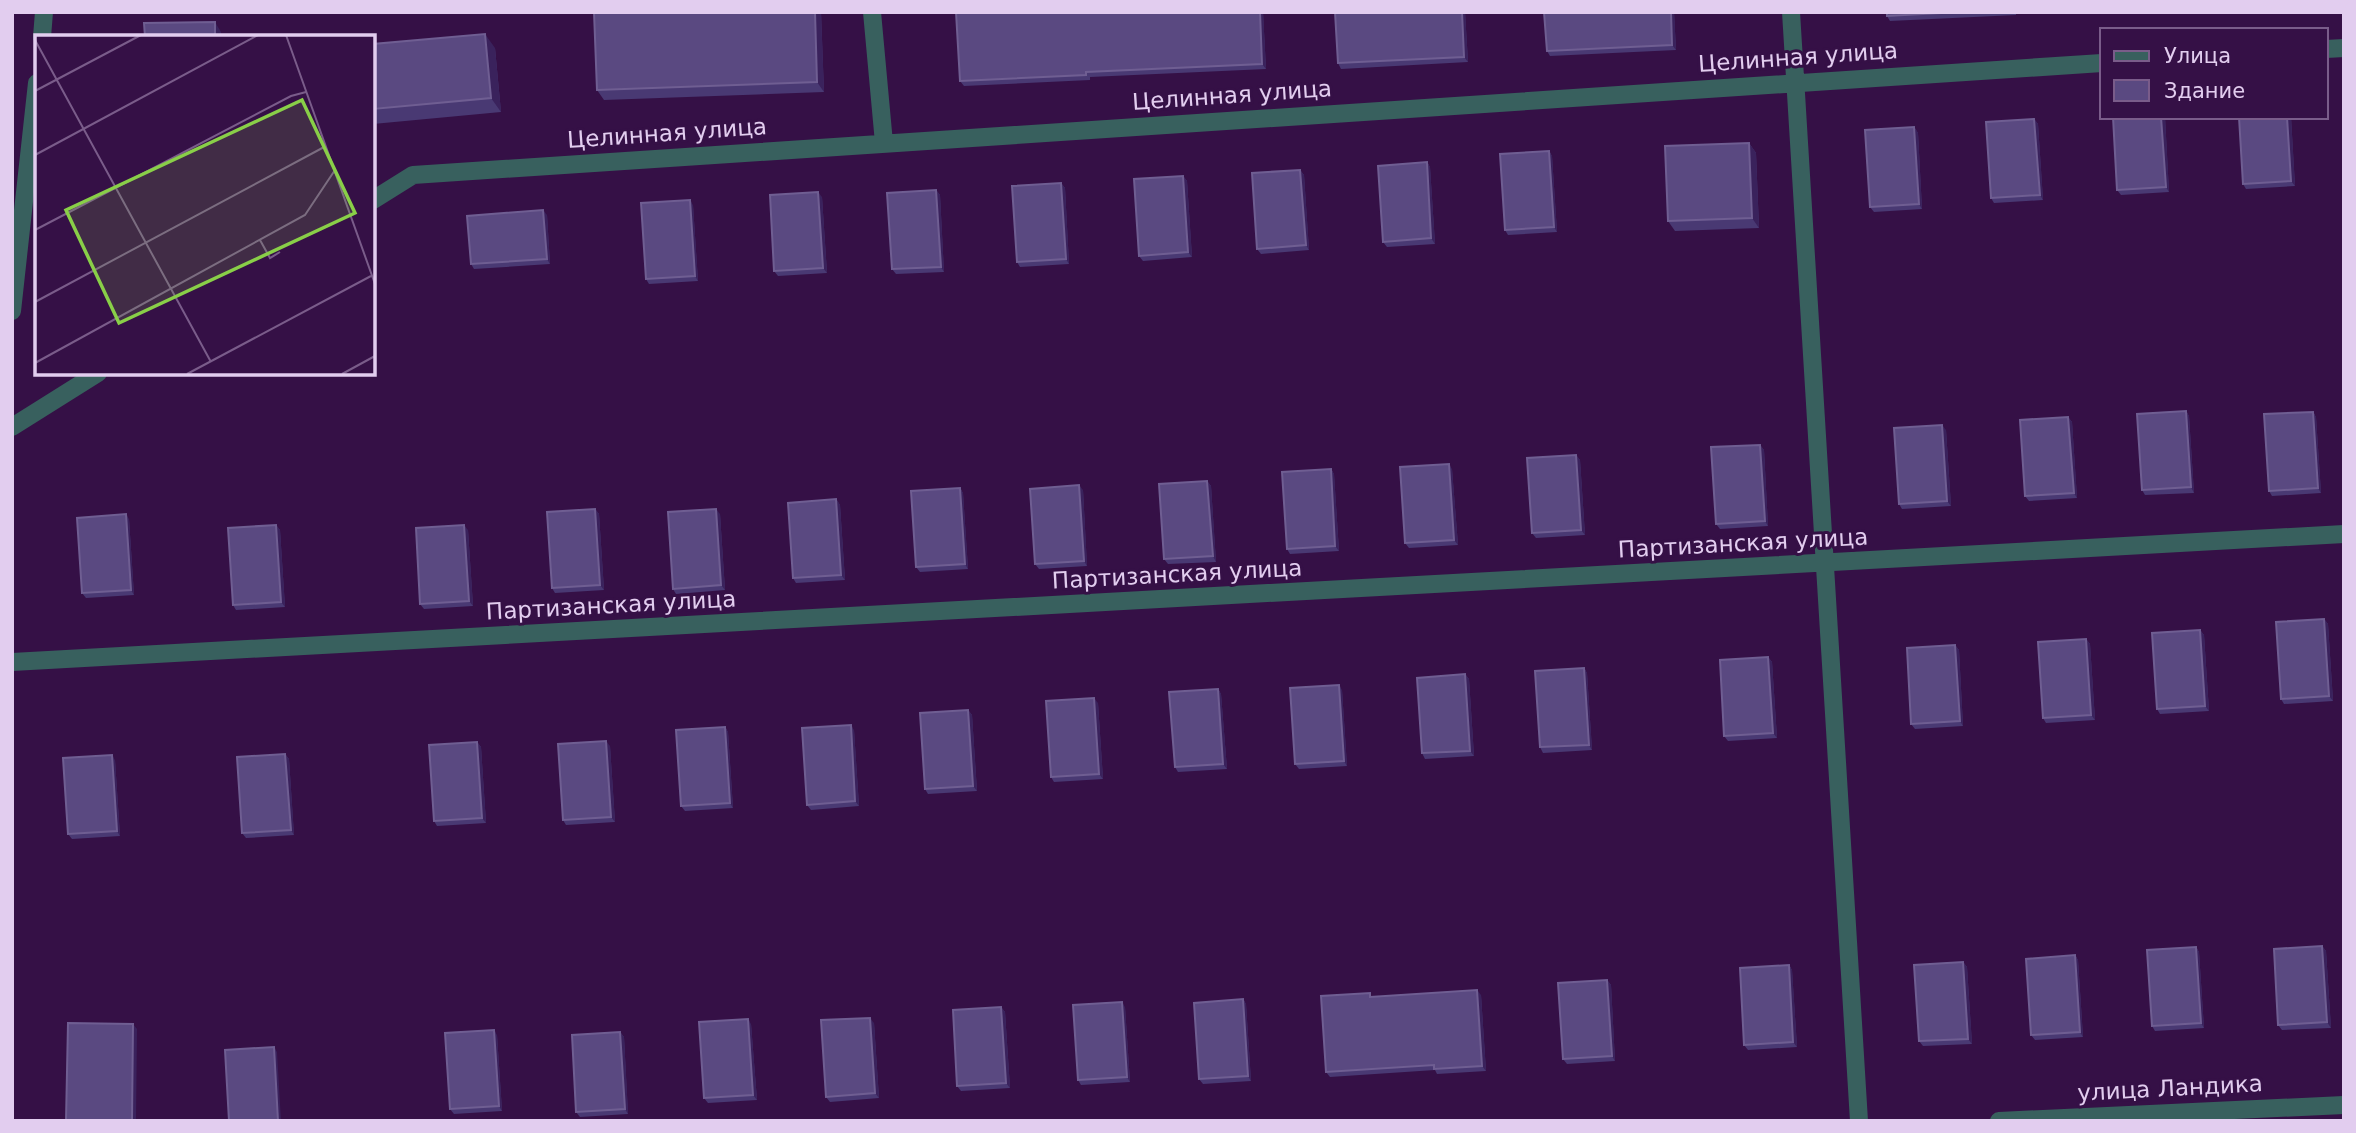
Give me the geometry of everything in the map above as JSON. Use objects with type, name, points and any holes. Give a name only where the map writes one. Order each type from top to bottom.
[{"type":"street","points":[[42,35],[44,12]]},
{"type":"street","points":[[872,12],[884,143]]},
{"type":"street","points":[[1791,12],[1859,1121]]},
{"type":"street","name":"Целинная улица","points":[[374,199],[413,175],[2100,62]]},
{"type":"street","points":[[12,311],[35,101]]},
{"type":"street","points":[[12,426],[96,374]]},
{"type":"street","name":"Партизанская улица","points":[[12,662],[2344,534]]},
{"type":"street","name":"улица Ландика","points":[[1999,1121],[2344,1105]]},
{"type":"building","points":[[594,12],[815,12],[817,82],[597,90]]},
{"type":"building","points":[[956,12],[1260,12],[1262,64],[960,81]]},
{"type":"building","points":[[1335,12],[1462,12],[1464,57],[1338,63]]},
{"type":"building","points":[[1544,12],[1671,12],[1672,45],[1547,51]]},
{"type":"building","points":[[1887,12],[1960,12],[1887,16]]},
{"type":"building","points":[[215,22],[215,35],[145,35],[144,23]]},
{"type":"building","points":[[485,34],[491,98],[374,109],[374,44]]},
{"type":"building","points":[[2034,119],[2040,195],[1991,198],[1986,122]]},
{"type":"building","points":[[2113,119],[2161,119],[2166,187],[2117,190]]},
{"type":"building","points":[[2239,119],[2287,119],[2291,181],[2243,184]]},
{"type":"building","points":[[1914,127],[1919,204],[1870,207],[1865,130]]},
{"type":"building","points":[[1749,143],[1752,218],[1668,221],[1665,146]]},
{"type":"building","points":[[1549,151],[1554,227],[1505,230],[1500,154]]},
{"type":"building","points":[[1427,162],[1431,238],[1383,242],[1378,166]]},
{"type":"building","points":[[1300,170],[1306,245],[1257,249],[1252,173]]},
{"type":"building","points":[[1183,176],[1188,252],[1139,256],[1134,179]]},
{"type":"building","points":[[1061,183],[1066,259],[1017,262],[1012,186]]},
{"type":"building","points":[[936,190],[941,267],[892,269],[887,193]]},
{"type":"building","points":[[818,192],[823,268],[774,271],[770,195]]},
{"type":"building","points":[[690,200],[695,276],[646,279],[641,203]]},
{"type":"building","points":[[543,210],[547,259],[471,264],[467,216]]},
{"type":"building","points":[[2186,411],[2191,487],[2142,490],[2137,414]]},
{"type":"building","points":[[2313,412],[2318,488],[2269,491],[2264,414]]},
{"type":"building","points":[[2068,417],[2074,493],[2025,496],[2020,420]]},
{"type":"building","points":[[1942,425],[1947,501],[1899,504],[1894,428]]},
{"type":"building","points":[[1760,445],[1765,521],[1716,524],[1711,447]]},
{"type":"building","points":[[1576,455],[1581,530],[1532,533],[1527,458]]},
{"type":"building","points":[[1449,464],[1454,540],[1405,543],[1400,467]]},
{"type":"building","points":[[1331,469],[1335,546],[1287,549],[1282,472]]},
{"type":"building","points":[[1207,481],[1213,556],[1164,559],[1159,484]]},
{"type":"building","points":[[1079,485],[1084,561],[1035,564],[1030,489]]},
{"type":"building","points":[[960,488],[965,564],[916,567],[911,491]]},
{"type":"building","points":[[836,499],[841,575],[793,578],[788,503]]},
{"type":"building","points":[[595,509],[600,585],[552,588],[547,512]]},
{"type":"building","points":[[716,509],[721,585],[673,589],[668,512]]},
{"type":"building","points":[[126,514],[131,590],[82,593],[77,518]]},
{"type":"building","points":[[276,525],[281,602],[233,605],[228,528]]},
{"type":"building","points":[[464,525],[469,601],[420,604],[416,528]]},
{"type":"building","points":[[2324,619],[2329,696],[2281,699],[2276,622]]},
{"type":"building","points":[[2200,630],[2205,706],[2157,709],[2152,633]]},
{"type":"building","points":[[2086,639],[2091,715],[2043,718],[2038,642]]},
{"type":"building","points":[[1955,645],[1960,721],[1911,724],[1907,648]]},
{"type":"building","points":[[1768,657],[1773,733],[1724,736],[1720,660]]},
{"type":"building","points":[[1584,668],[1589,745],[1540,747],[1535,671]]},
{"type":"building","points":[[1465,674],[1470,751],[1422,753],[1417,678]]},
{"type":"building","points":[[1339,685],[1344,761],[1295,764],[1290,688]]},
{"type":"building","points":[[1218,689],[1223,764],[1175,767],[1169,692]]},
{"type":"building","points":[[1094,698],[1099,774],[1051,777],[1046,701]]},
{"type":"building","points":[[968,710],[973,786],[925,789],[920,713]]},
{"type":"building","points":[[851,725],[855,801],[807,805],[802,728]]},
{"type":"building","points":[[725,727],[730,803],[681,806],[676,730]]},
{"type":"building","points":[[606,741],[611,817],[563,820],[558,744]]},
{"type":"building","points":[[477,742],[482,818],[434,821],[429,745]]},
{"type":"building","points":[[285,754],[291,830],[242,833],[237,757]]},
{"type":"building","points":[[112,755],[117,831],[68,834],[63,758]]},
{"type":"building","points":[[2322,946],[2327,1022],[2278,1025],[2274,949]]},
{"type":"building","points":[[2196,947],[2201,1023],[2152,1026],[2147,950]]},
{"type":"building","points":[[2075,955],[2080,1032],[2031,1035],[2026,959]]},
{"type":"building","points":[[1963,962],[1968,1039],[1919,1041],[1914,965]]},
{"type":"building","points":[[1789,965],[1793,1042],[1744,1045],[1740,968]]},
{"type":"building","points":[[1607,980],[1612,1056],[1563,1059],[1558,983]]},
{"type":"building","points":[[1477,990],[1482,1066],[1434,1069],[1434,1065],[1326,1072],[1321,996],[1370,993],[1370,997]]},
{"type":"building","points":[[1243,999],[1248,1076],[1199,1079],[1194,1003]]},
{"type":"building","points":[[1122,1002],[1127,1077],[1078,1080],[1073,1005]]},
{"type":"building","points":[[1001,1007],[1006,1083],[957,1086],[953,1010]]},
{"type":"building","points":[[870,1018],[875,1093],[826,1097],[821,1020]]},
{"type":"building","points":[[748,1019],[753,1095],[704,1098],[699,1022]]},
{"type":"building","points":[[68,1023],[133,1024],[132,1121],[66,1121]]},
{"type":"building","points":[[494,1030],[499,1106],[450,1109],[445,1033]]},
{"type":"building","points":[[620,1032],[625,1109],[576,1112],[572,1035]]},
{"type":"building","points":[[274,1047],[278,1121],[229,1121],[225,1050]]}]
